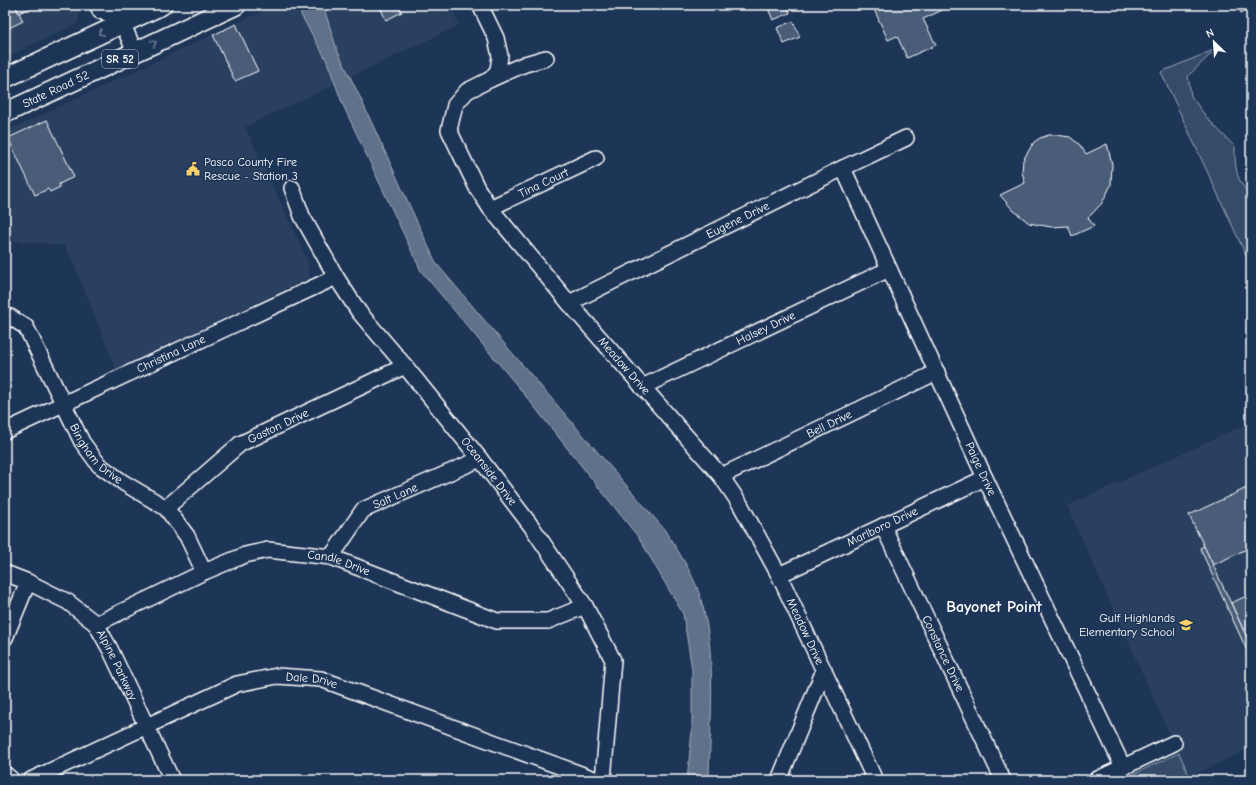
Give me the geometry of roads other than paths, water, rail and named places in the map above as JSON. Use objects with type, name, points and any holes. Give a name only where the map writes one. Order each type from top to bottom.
[{"type":"main road","name":"SR 52","points":[[5,78],[121,21],[162,5]]},
{"type":"main road","name":"State Road 52","points":[[5,113],[236,5]]},
{"type":"street","points":[[98,5],[100,11],[121,21],[135,52]]},
{"type":"street","points":[[121,21],[128,5]]},
{"type":"street","points":[[480,5],[496,38],[500,56],[498,70],[491,79]]},
{"type":"street","name":"Meadow Drive","points":[[546,58],[525,64],[491,79],[467,92],[455,105],[449,130],[477,188],[490,208],[569,303],[721,476],[740,504],[779,575],[875,780]]},
{"type":"street","name":"Eugene Drive","points":[[569,303],[906,138]]},
{"type":"street","name":"Tina Court","points":[[490,208],[596,158]]},
{"type":"street","name":"Paige Drive","points":[[843,168],[985,478],[1123,767]]},
{"type":"street","name":"Oceanside Drive","points":[[292,188],[302,216],[336,277],[359,312],[480,459],[532,527],[585,606],[614,660],[604,780]]},
{"type":"street","name":"Halsey Drive","points":[[642,387],[889,269]]},
{"type":"street","name":"Christina Lane","points":[[5,431],[336,277]]},
{"type":"street","name":"Bingham Drive","points":[[8,317],[26,327],[62,404],[82,442],[100,465],[124,483],[166,508],[187,536],[204,572]]},
{"type":"street","name":"Gaston Drive","points":[[166,508],[240,444],[405,366]]},
{"type":"street","name":"Bell Drive","points":[[721,476],[937,372]]},
{"type":"street","name":"Salt Lane","points":[[331,557],[363,510],[480,459]]},
{"type":"street","name":"Marlboro Drive","points":[[779,575],[985,478]]},
{"type":"street","name":"Constance Drive","points":[[884,526],[1004,780]]},
{"type":"street","name":"Candle Drive","points":[[96,624],[204,572],[245,555],[268,550],[331,557],[497,621],[548,621],[585,606]]},
{"type":"street","name":"Alpine Parkway","points":[[5,573],[28,582],[68,602],[96,624],[110,649],[172,780]]},
{"type":"street","points":[[5,638],[28,582]]},
{"type":"street","name":"Meadow Drive","points":[[779,780],[824,670]]},
{"type":"street","name":"Dale Drive","points":[[31,780],[237,684],[277,676],[320,679],[598,780]]},
{"type":"street","points":[[1096,780],[1174,743]]},
{"type":"street","points":[[5,774],[12,780]]},
{"type":"place","name":"Pasco County Fire Rescue - Station 3","points":[[193,169]]},
{"type":"place","name":"Gulf Highlands Elementary School","points":[[1186,625]]},
{"type":"district","name":"Bayonet Point","points":[[994,606]]}]
